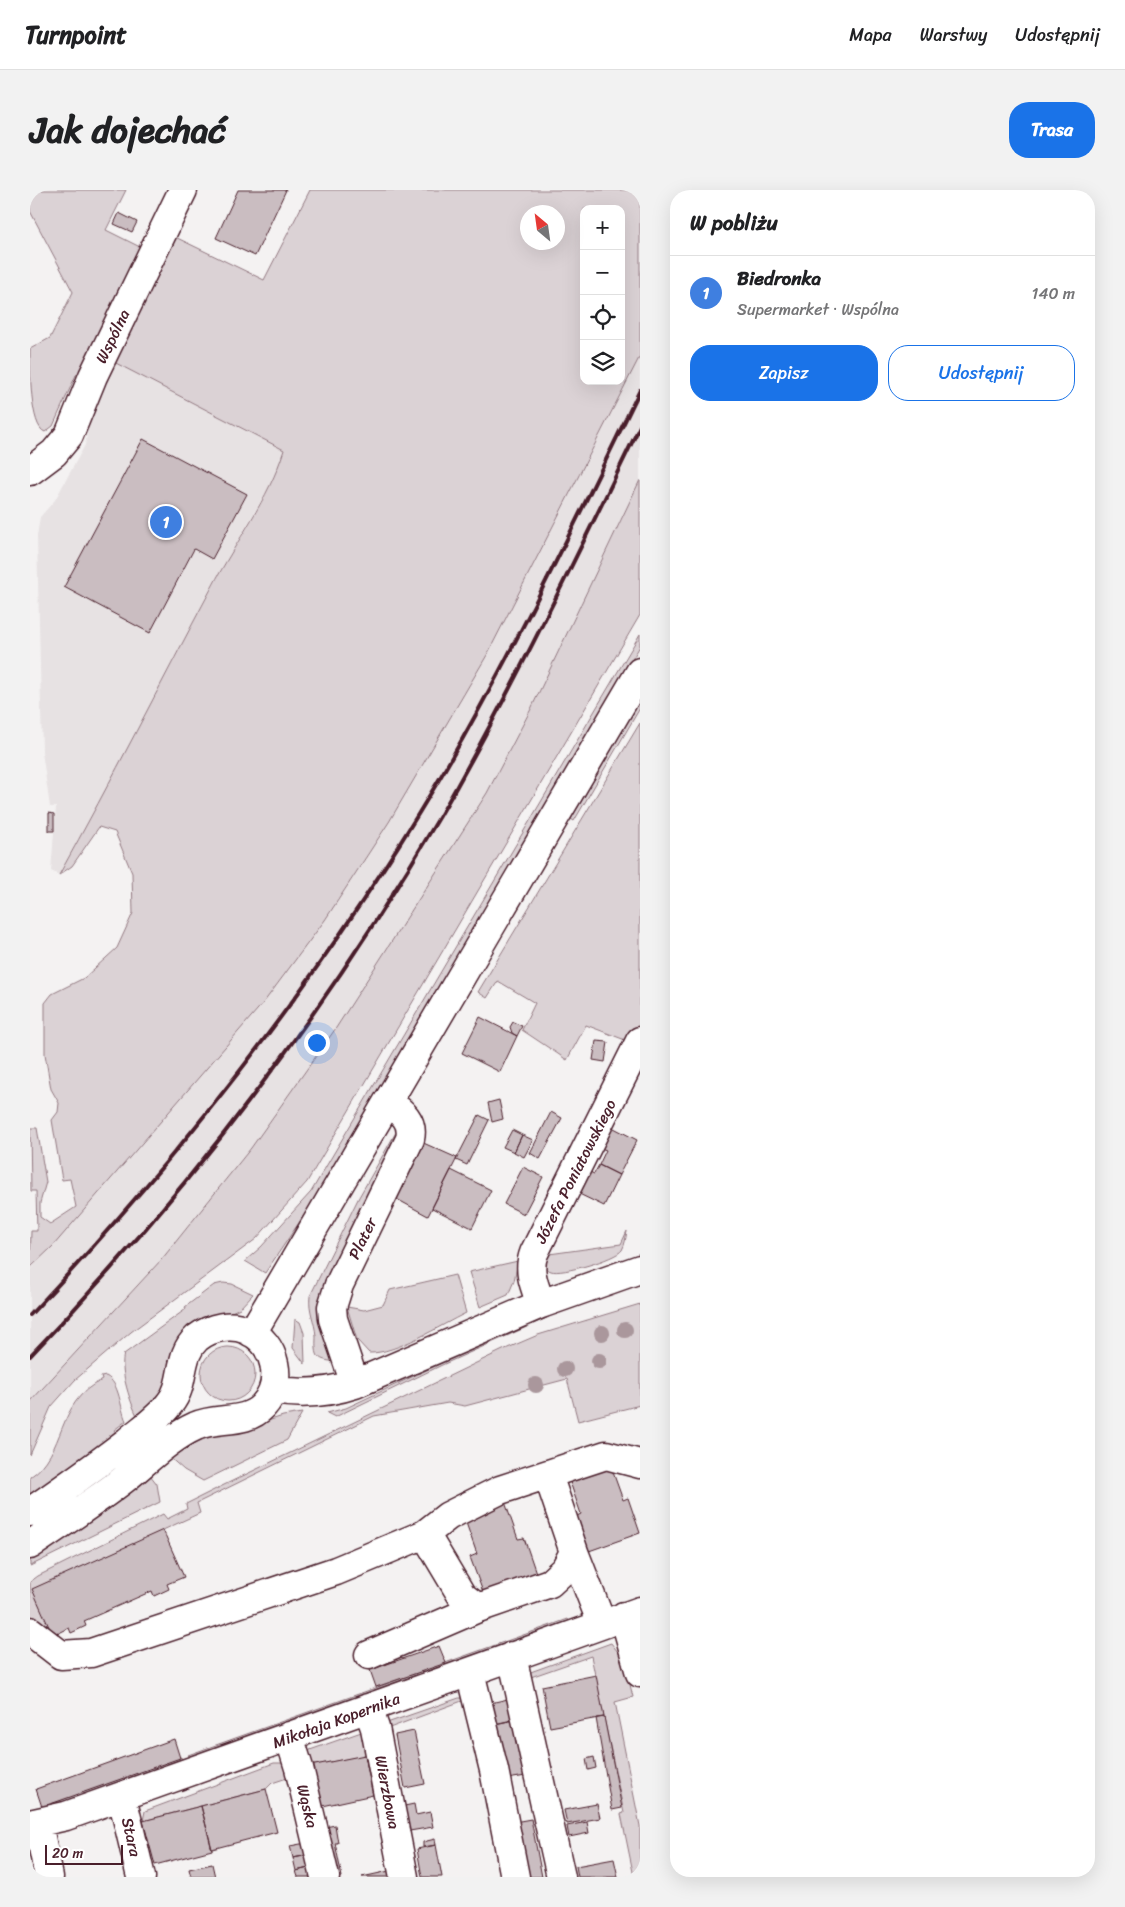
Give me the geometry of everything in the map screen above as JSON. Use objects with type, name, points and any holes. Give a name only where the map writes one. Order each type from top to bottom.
[{"type":"street","name":"Wspólna","points":[[30,471],[59,448],[73,428],[93,376],[183,190]]},
{"type":"street","points":[[252,1333],[640,672]]},
{"type":"street","name":"Józefa Poniatowskiego","points":[[541,1304],[532,1276],[531,1266],[534,1253],[640,1041]]},
{"type":"street","name":"Plater","points":[[355,1384],[334,1325],[332,1307],[339,1284],[410,1139],[410,1128],[405,1114],[388,1103]]},
{"type":"street","points":[[273,1390],[299,1393],[324,1392],[355,1384],[404,1365],[541,1304],[640,1269]]},
{"type":"street","points":[[30,1512],[106,1458],[164,1411],[176,1395],[185,1357],[198,1338],[215,1328],[229,1326],[252,1333],[261,1340],[273,1356],[276,1372],[273,1390],[261,1408],[248,1416],[210,1421],[183,1432],[99,1498],[30,1545]]},
{"type":"street","points":[[30,1631],[61,1655],[91,1653],[336,1571],[425,1534],[448,1516],[492,1494],[606,1454],[640,1464]]},
{"type":"street","points":[[548,1475],[591,1596]]},
{"type":"street","points":[[425,1534],[449,1578],[462,1596],[478,1608]]},
{"type":"street","points":[[370,1655],[478,1608],[550,1583],[565,1570],[574,1552]]},
{"type":"street","points":[[550,1583],[571,1585],[622,1617],[640,1673]]},
{"type":"street","name":"Mikołaja Kopernika","points":[[34,1823],[66,1816],[122,1797],[622,1617]]},
{"type":"street","points":[[512,1656],[562,1877]]},
{"type":"street","points":[[470,1672],[494,1770],[514,1877]]},
{"type":"street","name":"Wierzbowa","points":[[368,1708],[377,1737],[404,1877]]},
{"type":"street","name":"Wąska","points":[[289,1736],[299,1768],[325,1877]]},
{"type":"street","name":"Stara","points":[[122,1797],[141,1877]]},
{"type":"street","points":[[34,1823],[50,1877]]},
{"type":"shaded area","points":[[30,190],[126,190],[106,230],[144,249],[85,371],[76,375],[53,426],[45,432],[40,428],[36,420],[34,409],[30,349],[50,338],[73,292],[30,211]]},
{"type":"shaded area","points":[[310,190],[640,190],[640,356],[487,655],[389,822],[325,920],[264,1002],[53,1246],[30,1268],[31,1231],[37,1231],[36,1191],[31,1191],[30,1128],[37,1128],[46,1182],[40,1203],[40,1217],[50,1224],[76,1207],[70,1179],[62,1180],[52,1120],[58,1112],[59,1103],[51,1089],[45,1054],[45,1003],[52,994],[84,978],[117,948],[133,913],[132,873],[115,832],[99,827],[72,866],[59,875],[221,570],[270,486],[284,450],[110,360],[171,235],[264,280]]},
{"type":"shaded area","points":[[640,356],[640,480],[531,709],[487,793],[336,1028],[251,1148],[162,1259],[30,1402],[30,1270],[264,1002],[325,920],[389,822],[487,655]]},
{"type":"shaded area","points":[[110,360],[284,449],[277,473],[213,584],[110,783],[59,875],[51,871],[56,807],[50,807],[42,752],[37,536],[40,517],[55,500],[85,445],[96,390]]},
{"type":"shaded area","points":[[640,480],[640,615],[307,1182],[256,1239],[131,1332],[75,1380],[51,1407],[30,1455],[30,1402],[162,1259],[251,1148],[336,1028],[487,793],[531,709]]},
{"type":"shaded area","points":[[640,634],[640,646],[315,1199],[265,1273],[245,1261],[261,1247],[311,1192]]},
{"type":"shaded area","points":[[640,700],[640,708],[574,821],[571,819]]},
{"type":"shaded area","points":[[640,723],[640,1030],[633,1043],[586,1025],[567,1060],[522,1030],[535,1003],[498,981],[487,998],[478,992]]},
{"type":"shaded area","points":[[399,1127],[402,1131],[333,1281],[337,1362],[324,1360],[316,1352],[316,1336],[310,1296],[359,1197]]},
{"type":"shaded area","points":[[627,1231],[622,1250],[610,1258],[557,1272],[547,1269],[544,1265],[542,1255],[621,1244]]},
{"type":"shaded area","points":[[518,1261],[514,1281],[508,1295],[480,1307],[469,1272]]},
{"type":"shaded area","points":[[455,1275],[466,1313],[405,1344],[380,1352],[369,1353],[357,1340],[347,1307],[364,1310],[383,1305],[390,1290]]},
{"type":"shaded area","points":[[232,1284],[253,1294],[240,1308],[225,1315],[140,1421],[124,1378],[124,1354],[186,1309],[185,1307],[214,1285]]},
{"type":"shaded area","points":[[640,1304],[640,1405],[578,1421],[567,1379],[465,1406],[448,1403],[374,1416],[197,1503],[200,1513],[163,1530],[53,1636],[30,1619],[30,1582],[38,1576],[163,1514],[167,1519],[187,1509],[186,1504],[503,1350],[538,1335]]},
{"type":"shaded area","points":[[552,1314],[335,1417],[327,1413],[346,1408],[454,1357]]},
{"type":"shaded area","points":[[295,1319],[300,1322],[304,1333],[305,1364],[293,1348]]},
{"type":"shaded area","points":[[228,1347],[238,1349],[247,1355],[253,1364],[255,1374],[253,1384],[247,1393],[238,1399],[228,1401],[218,1399],[209,1393],[203,1384],[201,1374],[203,1364],[209,1355],[218,1349]]},
{"type":"shaded area","points":[[106,1376],[111,1379],[117,1390],[126,1421],[114,1430],[119,1437],[30,1502],[30,1477],[42,1467],[50,1455],[68,1414],[76,1401],[87,1390],[102,1380],[101,1377]]},
{"type":"shaded area","points":[[302,1413],[287,1440],[203,1481],[184,1470],[167,1455],[197,1437],[246,1428],[283,1416]]},
{"type":"shaded area","points":[[147,1471],[157,1484],[160,1502],[30,1566],[30,1557]]},
{"type":"shaded area","points":[[568,1619],[569,1621],[190,1758],[188,1755]]},
{"type":"shaded area","points":[[611,1643],[624,1660],[633,1697],[615,1702],[640,1826],[640,1877],[634,1877],[621,1814],[624,1813],[591,1656],[525,1679],[525,1674]]},
{"type":"shaded area","points":[[459,1698],[470,1698],[384,1730],[384,1724]]},
{"type":"shaded area","points":[[367,1730],[373,1754],[310,1766],[308,1753],[310,1750]]},
{"type":"shaded area","points":[[181,1757],[182,1761],[45,1809],[42,1807]]},
{"type":"shaded area","points":[[274,1763],[283,1763],[290,1777],[272,1783],[266,1789],[143,1821],[145,1811]]},
{"type":"building","points":[[238,190],[286,190],[255,256],[216,238]]},
{"type":"building","points":[[119,213],[137,222],[132,232],[114,224]]},
{"type":"building","points":[[143,439],[247,494],[212,559],[194,549],[150,633],[64,587]]},
{"type":"building","points":[[49,813],[54,814],[54,831],[49,831]]},
{"type":"building","points":[[480,1017],[517,1036],[500,1072],[462,1053]]},
{"type":"building","points":[[513,1022],[522,1026],[517,1036],[512,1033],[510,1027]]},
{"type":"building","points":[[596,1041],[608,1042],[605,1062],[593,1060]]},
{"type":"building","points":[[499,1100],[503,1119],[492,1122],[488,1103]]},
{"type":"building","points":[[551,1112],[562,1118],[540,1159],[530,1153]]},
{"type":"building","points":[[479,1115],[489,1120],[467,1165],[456,1160]]},
{"type":"building","points":[[612,1127],[637,1140],[619,1175],[599,1165],[606,1150],[601,1148]]},
{"type":"building","points":[[512,1130],[522,1135],[514,1152],[503,1147]]},
{"type":"building","points":[[522,1135],[533,1140],[524,1157],[514,1152]]},
{"type":"building","points":[[419,1141],[457,1158],[428,1216],[391,1196]]},
{"type":"building","points":[[599,1165],[619,1175],[604,1206],[573,1191],[584,1169],[594,1174]]},
{"type":"building","points":[[523,1167],[543,1177],[524,1214],[504,1204]]},
{"type":"building","points":[[451,1170],[491,1190],[472,1228],[432,1208]]},
{"type":"building","points":[[610,1464],[623,1500],[628,1498],[640,1533],[589,1551],[577,1516],[581,1514],[569,1479]]},
{"type":"building","points":[[505,1502],[518,1539],[524,1538],[536,1573],[504,1587],[503,1584],[483,1592],[470,1557],[477,1554],[464,1517]]},
{"type":"building","points":[[163,1530],[184,1577],[167,1584],[169,1589],[154,1596],[152,1591],[84,1621],[86,1626],[71,1633],[69,1628],[53,1636],[32,1589]]},
{"type":"building","points":[[439,1646],[446,1663],[376,1687],[370,1670]]},
{"type":"building","points":[[596,1675],[604,1717],[550,1727],[542,1686]]},
{"type":"building","points":[[508,1699],[512,1720],[490,1725],[486,1704]]},
{"type":"building","points":[[604,1717],[622,1808],[612,1810],[596,1718]]},
{"type":"building","points":[[515,1720],[526,1776],[501,1780],[490,1725]]},
{"type":"building","points":[[414,1731],[425,1784],[405,1788],[395,1735]]},
{"type":"building","points":[[174,1739],[180,1758],[42,1807],[36,1789]]},
{"type":"building","points":[[365,1755],[373,1795],[318,1807],[310,1766]]},
{"type":"building","points":[[594,1757],[596,1768],[588,1770],[586,1759]]},
{"type":"building","points":[[266,1789],[277,1832],[212,1849],[201,1806]]},
{"type":"building","points":[[414,1804],[416,1815],[430,1812],[433,1827],[404,1832],[400,1807]]},
{"type":"building","points":[[597,1804],[600,1818],[567,1824],[564,1810]]},
{"type":"building","points":[[201,1806],[212,1850],[155,1865],[143,1821]]},
{"type":"building","points":[[531,1819],[542,1877],[520,1877],[509,1823]]},
{"type":"building","points":[[587,1822],[589,1833],[569,1837],[567,1826]]},
{"type":"building","points":[[335,1825],[338,1843],[335,1843],[342,1877],[331,1877],[321,1828]]},
{"type":"building","points":[[435,1839],[436,1845],[423,1847],[423,1842]]},
{"type":"building","points":[[311,1842],[314,1854],[293,1858],[290,1846]]},
{"type":"building","points":[[436,1845],[442,1877],[422,1877],[417,1849]]},
{"type":"building","points":[[314,1854],[317,1866],[296,1871],[293,1858]]},
{"type":"building","points":[[614,1859],[618,1877],[578,1877],[576,1866]]},
{"type":"building","points":[[212,1864],[215,1877],[191,1877],[189,1869]]},
{"type":"building","points":[[317,1866],[320,1877],[298,1877],[296,1871]]},
{"type":"building","points":[[394,1870],[395,1877],[362,1877]]},
{"type":"railway","points":[[30,1315],[87,1253],[196,1126],[248,1060],[347,925],[393,855],[465,735],[542,589],[640,390]]},
{"type":"railway","points":[[30,1356],[88,1294],[199,1165],[302,1030],[350,960],[396,889],[467,768],[543,622],[640,426]]},
{"type":"place","name":"Biedronka","points":[[166,522]]}]
